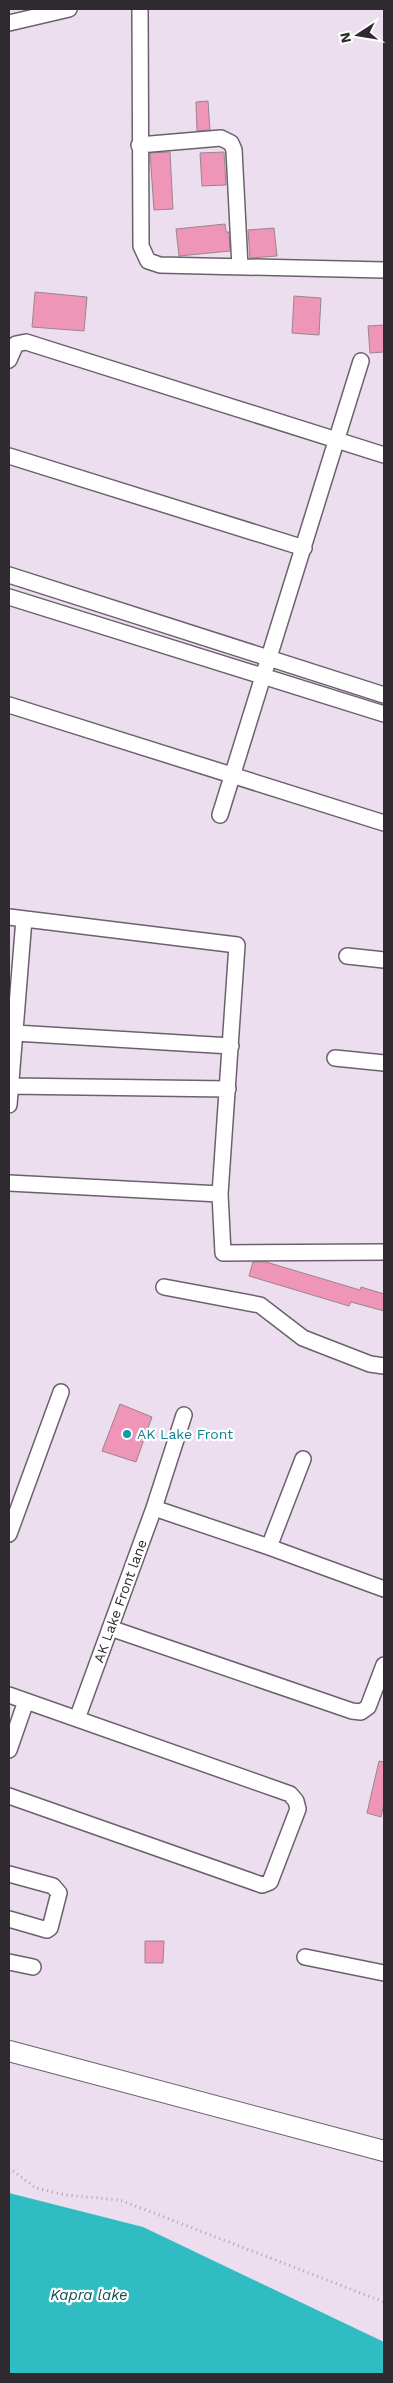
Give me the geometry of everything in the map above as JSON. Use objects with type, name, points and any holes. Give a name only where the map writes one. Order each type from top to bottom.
[{"type":"street","points":[[9,23],[69,9]]},
{"type":"street","points":[[140,9],[139,145],[141,246],[148,261],[160,265],[384,270]]},
{"type":"street","points":[[139,145],[221,138],[231,143],[234,150],[240,266]]},
{"type":"street","points":[[9,360],[16,344],[26,342],[384,455]]},
{"type":"street","points":[[220,815],[338,441],[361,361]]},
{"type":"street","points":[[9,456],[304,548]]},
{"type":"street","points":[[9,575],[384,695]]},
{"type":"street","points":[[9,597],[384,714]]},
{"type":"street","points":[[9,705],[384,823]]},
{"type":"street","points":[[9,1105],[15,1033],[16,918],[237,945],[220,1194],[223,1253],[384,1252]]},
{"type":"street","points":[[346,956],[384,960]]},
{"type":"street","points":[[15,1033],[231,1046]]},
{"type":"street","points":[[335,1058],[384,1063]]},
{"type":"street","points":[[10,1086],[228,1089]]},
{"type":"street","points":[[9,1183],[220,1194]]},
{"type":"street","points":[[164,1287],[260,1305],[303,1338],[370,1364],[384,1366]]},
{"type":"street","points":[[10,1530],[61,1392]]},
{"type":"street","name":"AK Lake Front lane","points":[[77,1719],[154,1508],[184,1415]]},
{"type":"street","points":[[270,1547],[303,1459]]},
{"type":"street","points":[[154,1508],[270,1547],[384,1589]]},
{"type":"street","points":[[110,1628],[352,1712],[361,1712],[368,1707],[384,1665]]},
{"type":"street","points":[[9,1695],[290,1794],[296,1801],[298,1809],[270,1882],[262,1885],[9,1796]]},
{"type":"street","points":[[9,1750],[26,1701]]},
{"type":"street","points":[[9,1874],[53,1886],[59,1893],[50,1928],[47,1930],[9,1919]]},
{"type":"street","points":[[305,1957],[384,1974]]},
{"type":"street","points":[[9,1962],[34,1967]]},
{"type":"street","points":[[9,2051],[384,2151]]},
{"type":"path","points":[[9,2168],[36,2188],[66,2195],[120,2200],[384,2302]]},
{"type":"water","name":"Kapra lake","points":[[9,2193],[143,2227],[384,2342],[384,2374],[9,2374]]},
{"type":"building","points":[[208,101],[210,130],[197,131],[196,102]]},
{"type":"building","points":[[170,152],[173,209],[154,210],[150,153]]},
{"type":"building","points":[[224,152],[226,185],[202,186],[200,153]]},
{"type":"building","points":[[225,224],[226,232],[229,232],[230,251],[179,256],[176,229]]},
{"type":"building","points":[[274,228],[277,256],[250,258],[248,230]]},
{"type":"building","points":[[35,292],[87,297],[84,331],[32,327]]},
{"type":"building","points":[[294,296],[321,298],[319,335],[292,333]]},
{"type":"building","points":[[384,325],[384,352],[370,353],[368,326]]},
{"type":"building","points":[[253,1262],[266,1262],[360,1290],[361,1287],[384,1294],[384,1311],[351,1302],[349,1306],[249,1276]]},
{"type":"building","name":"AK Lake Front","points":[[120,1404],[152,1417],[136,1462],[102,1451]]},
{"type":"building","points":[[379,1761],[384,1762],[384,1803],[381,1817],[367,1813]]},
{"type":"building","points":[[145,1941],[164,1941],[163,1963],[145,1963]]},
{"type":"place","name":"AK Lake Front","points":[[127,1434]]}]
